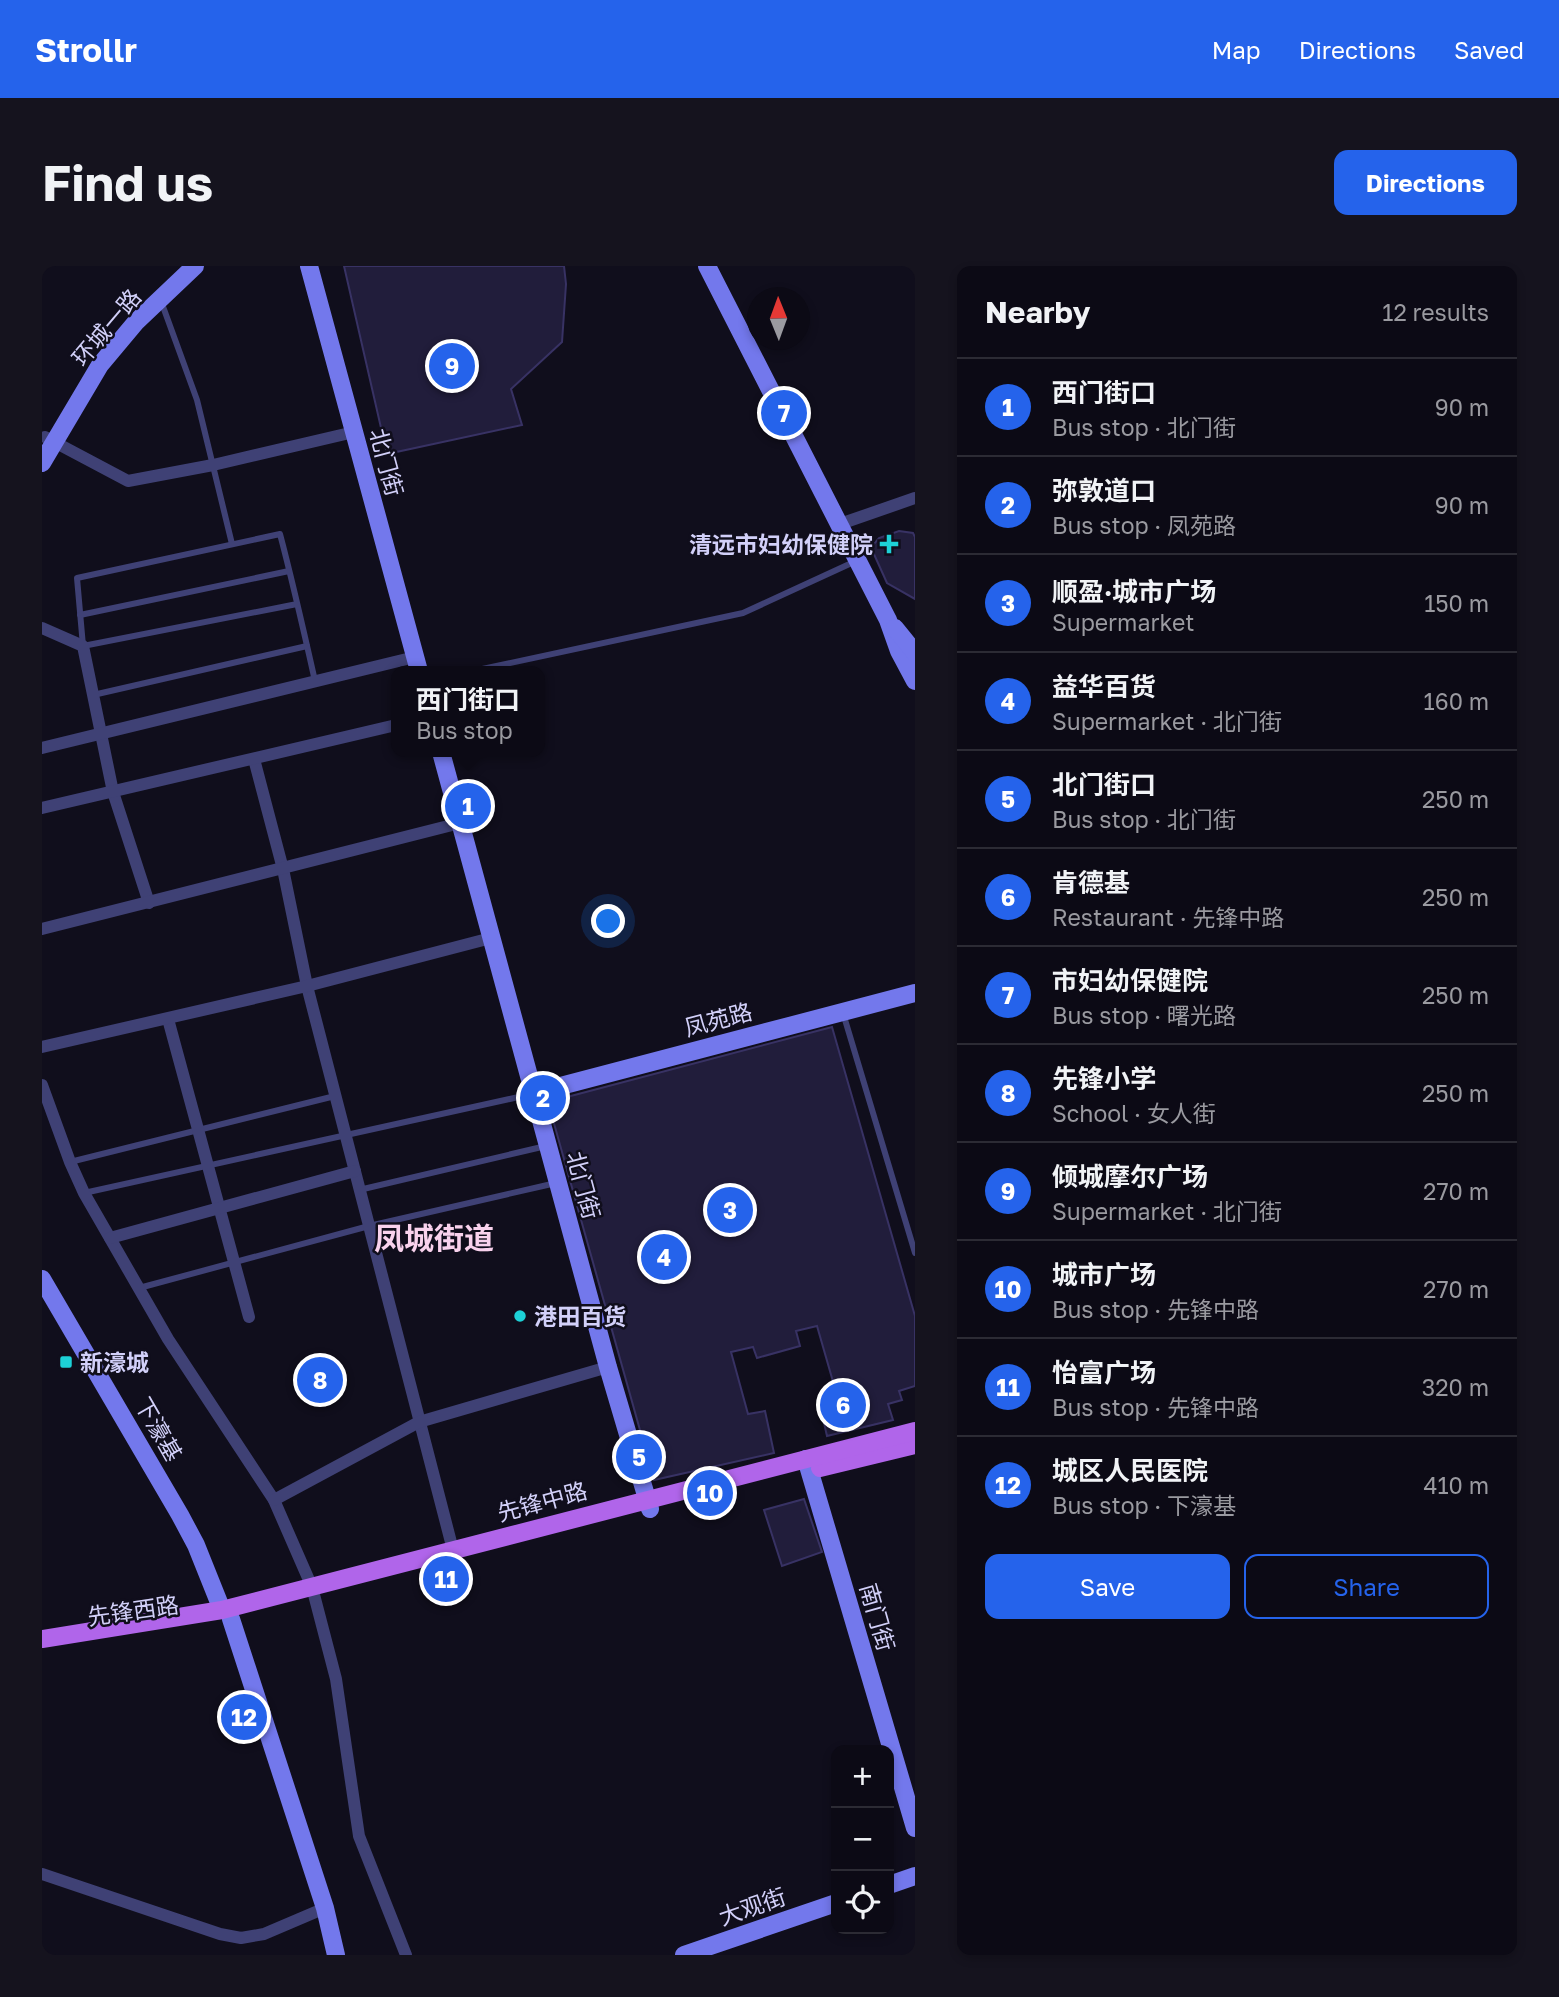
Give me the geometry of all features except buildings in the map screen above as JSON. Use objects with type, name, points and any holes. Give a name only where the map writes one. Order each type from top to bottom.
[{"type":"main road","name":"先锋中路","points":[[314,1593],[453,1550],[808,1464],[915,1431]]},
{"type":"main road","name":"先锋中路","points":[[808,1464],[915,1445]]},
{"type":"main road","name":"先锋中路","points":[[224,1617],[648,1504]]},
{"type":"main road","name":"先锋西路","points":[[42,1639],[224,1617]]},
{"type":"main road","name":"先锋西路","points":[[42,1648],[224,1617]]},
{"type":"street","name":"环城一路","points":[[42,463],[47,440],[100,365],[182,266]]},
{"type":"street","name":"环城一路","points":[[159,296],[195,266]]},
{"type":"street","name":"北门街","points":[[309,266],[417,664]]},
{"type":"street","points":[[707,266],[840,524],[915,681]]},
{"type":"street","points":[[47,440],[128,481],[213,465],[354,432]]},
{"type":"street","points":[[840,524],[915,498]]},
{"type":"street","points":[[888,620],[914,649]]},
{"type":"street","points":[[42,628],[83,646],[113,792],[149,903]]},
{"type":"street","points":[[42,748],[315,681],[391,668]]},
{"type":"street","points":[[42,808],[391,726]]},
{"type":"street","name":"北门街","points":[[442,757],[608,1367],[648,1504]]},
{"type":"street","points":[[254,759],[283,869],[307,986],[453,1550]]},
{"type":"street","points":[[42,929],[460,823]]},
{"type":"street","points":[[42,1047],[307,986],[491,938]]},
{"type":"street","name":"凤苑路","points":[[534,1093],[915,993]]},
{"type":"street","points":[[168,1018],[249,1317]]},
{"type":"street","points":[[42,1085],[84,1193],[168,1339],[274,1500],[314,1593],[337,1679],[359,1836],[407,1955]]},
{"type":"street","points":[[110,1238],[355,1171]]},
{"type":"street","name":"下濠基","points":[[42,1279],[196,1545],[224,1617],[336,1955]]},
{"type":"street","points":[[274,1500],[419,1422],[608,1367]]},
{"type":"street","name":"南门街","points":[[808,1464],[915,1828]]},
{"type":"street","points":[[42,1874],[207,1930],[242,1938],[264,1934],[321,1909]]},
{"type":"street","points":[[894,1883],[915,1876]]},
{"type":"street","name":"大观街","points":[[684,1955],[831,1905]]},
{"type":"street","name":"下濠基","points":[[321,1909],[326,1955]]},
{"type":"lane","points":[[159,296],[197,400],[232,544]]},
{"type":"lane","points":[[298,604],[83,646],[77,578],[280,534],[298,604],[315,681]]},
{"type":"lane","points":[[497,666],[743,614],[858,561]]},
{"type":"lane","points":[[80,615],[289,570]]},
{"type":"lane","points":[[93,695],[307,646]]},
{"type":"lane","points":[[842,1012],[915,1253]]},
{"type":"lane","points":[[84,1193],[534,1093]]},
{"type":"lane","points":[[70,1162],[335,1096]]},
{"type":"lane","points":[[359,1190],[548,1145]]},
{"type":"lane","points":[[138,1288],[369,1226],[558,1183]]},
{"type":"place","name":"倾城摩尔广场","points":[[452,366]]},
{"type":"place","name":"市妇幼保健院","points":[[784,413]]},
{"type":"place","name":"清远市妇幼保健院","points":[[889,544]]},
{"type":"place","name":"西门街口","points":[[468,806]]},
{"type":"place","name":"弥敦道口","points":[[543,1098]]},
{"type":"place","name":"顺盈·城市广场","points":[[730,1210]]},
{"type":"place","name":"益华百货","points":[[664,1257]]},
{"type":"place","name":"港田百货","points":[[520,1316]]},
{"type":"place","name":"新濠城","points":[[66,1362]]},
{"type":"place","name":"先锋小学","points":[[320,1380]]},
{"type":"place","name":"肯德基","points":[[843,1405]]},
{"type":"place","name":"北门街口","points":[[639,1457]]},
{"type":"place","name":"城市广场","points":[[710,1493]]},
{"type":"place","name":"怡富广场","points":[[446,1579]]},
{"type":"place","name":"城区人民医院","points":[[244,1717]]},
{"type":"district","name":"凤城街道","points":[[434,1238]]}]
